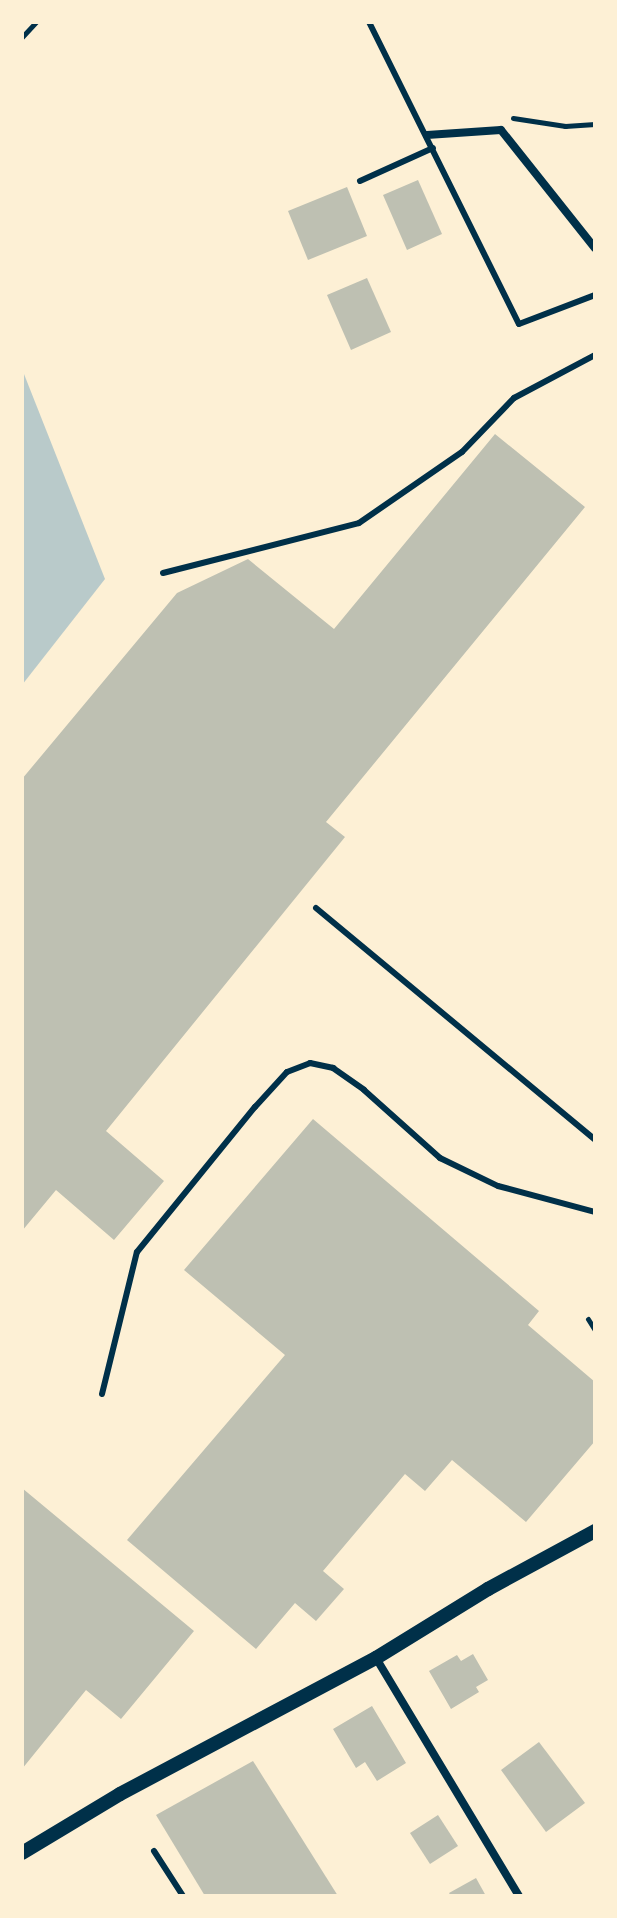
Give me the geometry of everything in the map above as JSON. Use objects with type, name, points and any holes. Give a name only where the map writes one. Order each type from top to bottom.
[{"type":"street","points":[[427,135],[501,130],[595,248]]},
{"type":"street","points":[[22,1853],[120,1794],[376,1658],[488,1589],[595,1531]]},
{"type":"street","points":[[376,1658],[519,1896]]},
{"type":"lane","points":[[369,22],[519,324],[595,295]]},
{"type":"lane","points":[[360,181],[433,148]]},
{"type":"lane","points":[[163,573],[359,523],[462,452],[514,398],[595,355]]},
{"type":"lane","points":[[316,908],[595,1140]]},
{"type":"lane","points":[[102,1394],[137,1252],[287,1072],[310,1063],[333,1068],[364,1090],[440,1158],[498,1186],[595,1212]]},
{"type":"lane","points":[[154,1851],[183,1896]]},
{"type":"path","points":[[22,37],[36,22]]},
{"type":"path","points":[[501,130],[513,118],[565,126],[595,124]]},
{"type":"path","points":[[588,1319],[595,1330]]},
{"type":"shaded area","points":[[22,369],[105,579],[22,685]]},
{"type":"building","points":[[418,180],[442,234],[407,250],[383,195]]},
{"type":"building","points":[[347,187],[367,236],[308,260],[288,211]]},
{"type":"building","points":[[367,278],[391,332],[351,350],[327,295]]},
{"type":"building","points":[[495,434],[585,507],[326,822],[345,837],[106,1131],[164,1181],[114,1240],[56,1190],[22,1231],[22,779],[177,593],[248,559],[334,629]]},
{"type":"building","points":[[313,1119],[539,1311],[528,1325],[595,1382],[595,1441],[526,1522],[452,1460],[425,1491],[405,1474],[323,1571],[344,1589],[316,1621],[295,1603],[256,1649],[127,1540],[285,1355],[184,1270]]},
{"type":"building","points":[[22,1488],[194,1631],[121,1719],[86,1690],[22,1769]]},
{"type":"building","points":[[473,1654],[488,1680],[476,1687],[479,1692],[451,1709],[429,1671],[457,1655],[461,1661]]},
{"type":"building","points":[[372,1706],[406,1763],[377,1781],[365,1762],[356,1768],[333,1729]]},
{"type":"building","points":[[539,1742],[585,1803],[546,1832],[501,1770]]},
{"type":"building","points":[[253,1761],[338,1896],[205,1896],[156,1815]]},
{"type":"building","points":[[438,1815],[458,1846],[430,1864],[410,1833]]},
{"type":"building","points":[[476,1878],[486,1896],[451,1896],[449,1893]]}]
